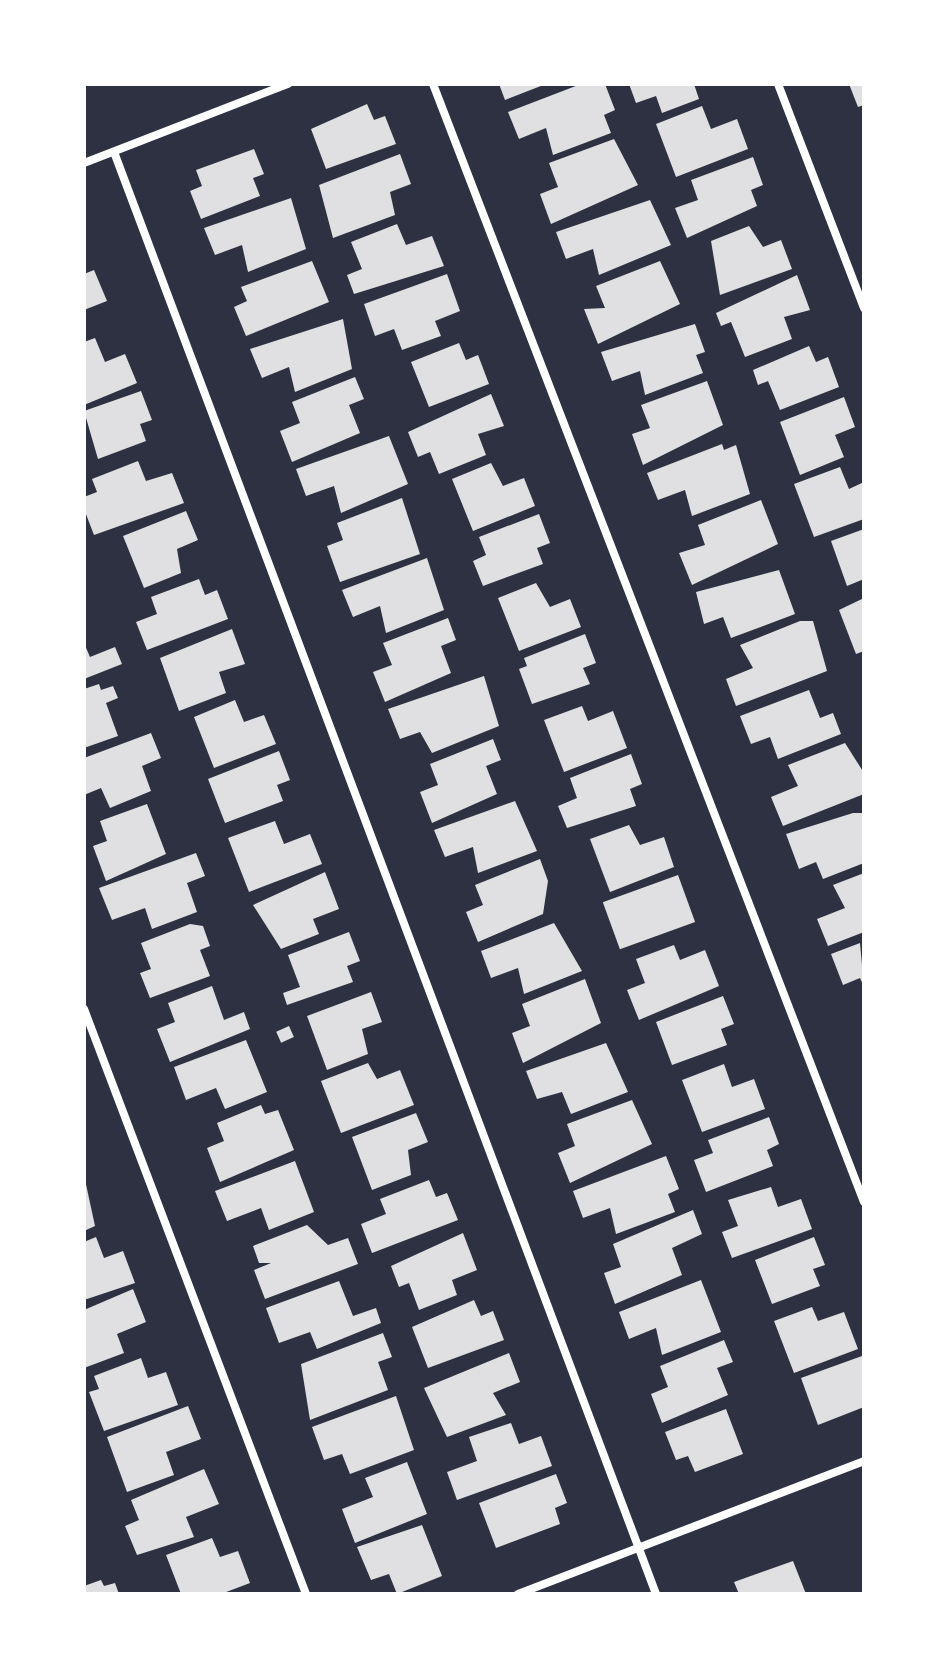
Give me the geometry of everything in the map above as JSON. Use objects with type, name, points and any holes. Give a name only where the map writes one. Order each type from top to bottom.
[{"type":"street","points":[[84,163],[288,84]]},
{"type":"street","points":[[433,84],[864,1202]]},
{"type":"street","points":[[778,84],[864,308]]},
{"type":"street","points":[[114,152],[656,1594]]},
{"type":"street","points":[[84,1009],[306,1594]]},
{"type":"street","points":[[518,1594],[864,1461]]},
{"type":"building","points":[[499,84],[546,84],[505,100]]},
{"type":"building","points":[[581,84],[605,84],[615,110],[604,115],[611,133],[553,155],[546,128],[519,139],[508,112]]},
{"type":"building","points":[[629,84],[694,84],[699,99],[662,113],[656,96],[636,103]]},
{"type":"building","points":[[849,84],[864,84],[864,105],[858,107]]},
{"type":"building","points":[[367,104],[374,120],[385,116],[396,144],[326,169],[311,129]]},
{"type":"building","points":[[702,106],[711,129],[737,119],[748,149],[676,177],[656,124]]},
{"type":"building","points":[[614,139],[638,185],[551,224],[540,194],[558,187],[549,163]]},
{"type":"building","points":[[254,149],[264,174],[253,178],[260,196],[201,219],[190,191],[202,186],[196,170]]},
{"type":"building","points":[[400,154],[411,184],[390,192],[395,215],[333,238],[319,185]]},
{"type":"building","points":[[753,157],[763,185],[751,190],[757,206],[687,238],[675,208],[698,200],[691,180]]},
{"type":"building","points":[[291,198],[306,249],[248,272],[242,245],[215,255],[204,228]]},
{"type":"building","points":[[650,200],[671,245],[599,275],[593,249],[566,259],[556,232]]},
{"type":"building","points":[[397,224],[406,245],[432,236],[444,266],[354,294],[347,275],[362,269],[351,242]]},
{"type":"building","points":[[749,226],[763,247],[781,240],[792,269],[720,295],[711,241]]},
{"type":"building","points":[[312,261],[329,302],[246,336],[234,307],[247,301],[241,287]]},
{"type":"building","points":[[660,261],[680,304],[598,344],[584,309],[605,308],[596,286]]},
{"type":"building","points":[[94,270],[107,301],[84,310],[84,274]]},
{"type":"building","points":[[447,274],[460,311],[435,321],[441,336],[402,350],[394,329],[375,336],[364,304]]},
{"type":"building","points":[[797,275],[810,310],[784,317],[792,339],[745,357],[731,322],[721,326],[716,313]]},
{"type":"building","points":[[343,319],[352,369],[295,392],[289,367],[262,378],[250,349]]},
{"type":"building","points":[[695,324],[705,352],[696,355],[703,373],[645,395],[640,371],[612,381],[601,352]]},
{"type":"building","points":[[95,338],[105,362],[125,354],[137,383],[84,405],[84,342]]},
{"type":"building","points":[[459,343],[466,360],[478,355],[489,384],[429,407],[411,362]]},
{"type":"building","points":[[809,346],[816,362],[828,357],[839,387],[780,410],[768,381],[758,385],[753,370]]},
{"type":"building","points":[[355,377],[364,399],[349,405],[360,433],[292,462],[280,431],[300,423],[292,402]]},
{"type":"building","points":[[707,381],[723,425],[643,465],[632,434],[650,428],[641,405]]},
{"type":"building","points":[[141,391],[152,420],[140,424],[146,441],[98,459],[84,411]]},
{"type":"building","points":[[491,394],[504,426],[478,434],[486,455],[439,474],[430,452],[418,457],[408,432]]},
{"type":"building","points":[[844,397],[855,427],[835,435],[844,457],[800,475],[780,422]]},
{"type":"building","points":[[389,436],[408,484],[341,513],[334,486],[306,496],[296,469]]},
{"type":"building","points":[[722,444],[724,450],[736,445],[750,494],[692,516],[685,490],[658,500],[647,473]]},
{"type":"building","points":[[138,461],[146,481],[172,473],[184,503],[94,535],[84,509],[84,497],[97,492],[92,479]]},
{"type":"building","points":[[491,463],[503,486],[524,478],[535,506],[473,531],[452,479]]},
{"type":"building","points":[[840,467],[849,489],[864,482],[864,519],[814,537],[794,484]]},
{"type":"building","points":[[402,498],[420,554],[340,582],[327,546],[343,540],[337,523]]},
{"type":"building","points":[[761,500],[778,544],[692,585],[679,553],[705,545],[698,525]]},
{"type":"building","points":[[186,511],[198,540],[177,549],[181,573],[144,588],[123,536]]},
{"type":"building","points":[[539,514],[550,543],[537,548],[543,564],[483,586],[473,561],[486,555],[479,537]]},
{"type":"building","points":[[864,529],[864,579],[847,586],[831,541]]},
{"type":"building","points":[[427,558],[444,610],[386,633],[380,606],[353,617],[342,590]]},
{"type":"building","points":[[779,570],[795,614],[731,638],[723,617],[704,624],[696,592]]},
{"type":"building","points":[[199,579],[205,595],[217,590],[228,619],[147,650],[136,622],[157,614],[151,597]]},
{"type":"building","points":[[536,583],[550,607],[570,599],[581,627],[519,651],[498,598]]},
{"type":"building","points":[[864,598],[864,651],[856,654],[839,610]]},
{"type":"building","points":[[448,618],[456,640],[441,646],[451,673],[385,702],[373,672],[392,665],[383,643]]},
{"type":"building","points":[[800,621],[813,621],[827,671],[736,706],[726,679],[753,668],[740,645]]},
{"type":"building","points":[[232,629],[245,664],[219,672],[226,693],[179,711],[160,658]]},
{"type":"building","points":[[585,634],[596,663],[583,668],[590,684],[532,704],[519,669],[527,666],[524,658]]},
{"type":"building","points":[[84,643],[90,657],[115,647],[122,664],[84,679]]},
{"type":"building","points":[[484,676],[499,726],[432,753],[420,732],[400,739],[388,709]]},
{"type":"building","points":[[99,684],[101,690],[113,686],[118,698],[106,703],[118,736],[84,748],[84,689]]},
{"type":"building","points":[[809,690],[820,718],[833,713],[841,734],[778,759],[770,737],[751,744],[740,716]]},
{"type":"building","points":[[235,700],[244,722],[264,715],[276,744],[214,768],[194,717]]},
{"type":"building","points":[[582,706],[588,721],[613,711],[627,748],[564,772],[544,720]]},
{"type":"building","points":[[151,733],[161,758],[142,766],[151,791],[110,808],[101,788],[84,795],[84,758]]},
{"type":"building","points":[[493,739],[501,760],[486,766],[497,794],[432,823],[420,792],[438,785],[430,764]]},
{"type":"building","points":[[845,743],[864,773],[864,794],[783,826],[771,797],[798,786],[788,765]]},
{"type":"building","points":[[279,751],[290,780],[277,785],[283,801],[225,823],[208,779]]},
{"type":"building","points":[[631,754],[642,784],[630,789],[636,806],[567,828],[558,806],[577,798],[570,778]]},
{"type":"building","points":[[515,801],[537,851],[478,873],[473,847],[445,857],[434,830]]},
{"type":"building","points":[[147,804],[166,854],[106,881],[93,846],[107,841],[100,821]]},
{"type":"building","points":[[853,813],[864,813],[864,863],[823,879],[816,862],[799,869],[786,834]]},
{"type":"building","points":[[275,821],[284,844],[310,834],[322,864],[249,892],[228,838]]},
{"type":"building","points":[[629,825],[640,845],[664,837],[674,867],[610,892],[590,839]]},
{"type":"building","points":[[196,853],[205,876],[187,883],[197,912],[152,929],[145,908],[112,920],[99,888]]},
{"type":"building","points":[[540,859],[548,881],[543,914],[478,942],[466,912],[483,905],[475,885]]},
{"type":"building","points":[[325,872],[339,909],[313,919],[319,934],[281,949],[253,905]]},
{"type":"building","points":[[864,873],[864,932],[828,946],[817,919],[845,908],[833,885]]},
{"type":"building","points":[[678,875],[695,922],[620,949],[603,902]]},
{"type":"building","points":[[554,923],[582,971],[524,994],[518,968],[491,978],[481,951]]},
{"type":"building","points":[[190,924],[203,926],[210,946],[200,950],[210,976],[150,998],[140,973],[151,969],[141,943]]},
{"type":"building","points":[[349,932],[360,961],[347,966],[353,982],[287,1005],[283,993],[300,987],[288,955]]},
{"type":"building","points":[[860,943],[864,987],[860,978],[843,985],[831,954]]},
{"type":"building","points":[[674,945],[680,960],[705,950],[719,986],[639,1020],[627,990],[645,983],[636,959]]},
{"type":"building","points":[[585,979],[601,1023],[523,1063],[512,1033],[530,1026],[522,1004]]},
{"type":"building","points":[[212,986],[224,1020],[244,1012],[250,1029],[170,1062],[157,1029],[175,1022],[168,1003]]},
{"type":"building","points":[[371,992],[382,1022],[362,1029],[368,1054],[327,1070],[307,1016]]},
{"type":"building","points":[[723,996],[734,1024],[721,1029],[727,1045],[672,1065],[656,1022]]},
{"type":"building","points":[[289,1026],[294,1037],[281,1043],[276,1032]]},
{"type":"building","points":[[246,1040],[267,1092],[225,1109],[216,1088],[186,1100],[174,1067]]},
{"type":"building","points":[[606,1043],[628,1092],[571,1114],[562,1092],[537,1099],[526,1071]]},
{"type":"building","points":[[368,1063],[377,1079],[400,1070],[414,1105],[341,1133],[321,1081]]},
{"type":"building","points":[[724,1064],[732,1087],[754,1079],[765,1109],[702,1132],[682,1080]]},
{"type":"building","points":[[632,1100],[652,1144],[570,1183],[558,1153],[575,1146],[567,1124]]},
{"type":"building","points":[[261,1105],[265,1114],[278,1110],[294,1150],[220,1182],[207,1148],[224,1141],[217,1123]]},
{"type":"building","points":[[416,1113],[428,1142],[408,1150],[411,1175],[372,1190],[352,1137]]},
{"type":"building","points":[[769,1117],[779,1144],[767,1150],[773,1166],[706,1192],[694,1160],[713,1153],[708,1140]]},
{"type":"building","points":[[666,1156],[679,1189],[668,1194],[675,1212],[616,1234],[610,1208],[583,1218],[573,1191]]},
{"type":"building","points":[[295,1161],[314,1212],[269,1230],[261,1208],[227,1221],[215,1191]]},
{"type":"building","points":[[84,1175],[95,1226],[84,1231]]},
{"type":"building","points":[[429,1180],[436,1197],[447,1193],[458,1220],[372,1253],[361,1224],[386,1214],[380,1199]]},
{"type":"building","points":[[771,1187],[778,1207],[801,1199],[812,1229],[732,1258],[722,1232],[738,1226],[728,1200]]},
{"type":"building","points":[[693,1210],[702,1234],[672,1248],[682,1275],[615,1304],[604,1273],[621,1267],[613,1244]]},
{"type":"building","points":[[307,1225],[328,1245],[348,1238],[358,1264],[265,1299],[254,1270],[271,1263],[259,1263],[253,1246]]},
{"type":"building","points":[[463,1233],[477,1270],[452,1280],[457,1295],[419,1310],[409,1283],[399,1287],[391,1266]]},
{"type":"building","points":[[96,1237],[104,1258],[123,1251],[135,1283],[84,1300],[84,1242]]},
{"type":"building","points":[[814,1237],[825,1265],[813,1269],[820,1286],[772,1304],[755,1260]]},
{"type":"building","points":[[701,1280],[721,1332],[662,1355],[656,1328],[629,1339],[619,1312]]},
{"type":"building","points":[[339,1281],[353,1316],[376,1308],[381,1323],[317,1349],[310,1332],[279,1343],[266,1308]]},
{"type":"building","points":[[133,1289],[146,1322],[117,1334],[124,1353],[84,1368],[84,1310]]},
{"type":"building","points":[[474,1300],[481,1316],[493,1311],[504,1340],[428,1368],[412,1327]]},
{"type":"building","points":[[812,1307],[818,1321],[844,1312],[858,1349],[794,1373],[774,1321]]},
{"type":"building","points":[[383,1333],[392,1357],[378,1362],[388,1390],[310,1420],[301,1364]]},
{"type":"building","points":[[724,1340],[733,1362],[717,1368],[728,1395],[662,1423],[651,1394],[668,1387],[660,1366]]},
{"type":"building","points":[[509,1353],[520,1382],[493,1393],[506,1415],[447,1437],[424,1388]]},
{"type":"building","points":[[862,1356],[864,1407],[818,1425],[801,1378]]},
{"type":"building","points":[[141,1358],[148,1378],[166,1372],[178,1405],[104,1431],[89,1392],[99,1389],[94,1376]]},
{"type":"building","points":[[396,1396],[414,1450],[350,1474],[342,1454],[324,1460],[312,1427]]},
{"type":"building","points":[[188,1406],[201,1439],[166,1452],[174,1475],[127,1492],[107,1437]]},
{"type":"building","points":[[726,1409],[743,1454],[695,1472],[688,1456],[676,1460],[665,1432]]},
{"type":"building","points":[[511,1423],[519,1444],[541,1436],[552,1466],[457,1500],[447,1472],[477,1461],[469,1437]]},
{"type":"building","points":[[407,1462],[427,1514],[355,1543],[342,1509],[373,1497],[365,1478]]},
{"type":"building","points":[[204,1469],[219,1504],[186,1517],[194,1537],[137,1555],[125,1526],[139,1520],[131,1500]]},
{"type":"building","points":[[556,1474],[567,1503],[555,1508],[560,1524],[496,1548],[479,1503]]},
{"type":"building","points":[[422,1525],[442,1576],[397,1594],[389,1574],[371,1580],[357,1547]]},
{"type":"building","points":[[212,1538],[220,1557],[238,1551],[250,1583],[221,1594],[181,1594],[166,1555]]},
{"type":"building","points":[[793,1561],[806,1594],[739,1594],[734,1582]]},
{"type":"building","points":[[101,1580],[104,1586],[115,1583],[119,1594],[84,1594],[84,1586]]}]
